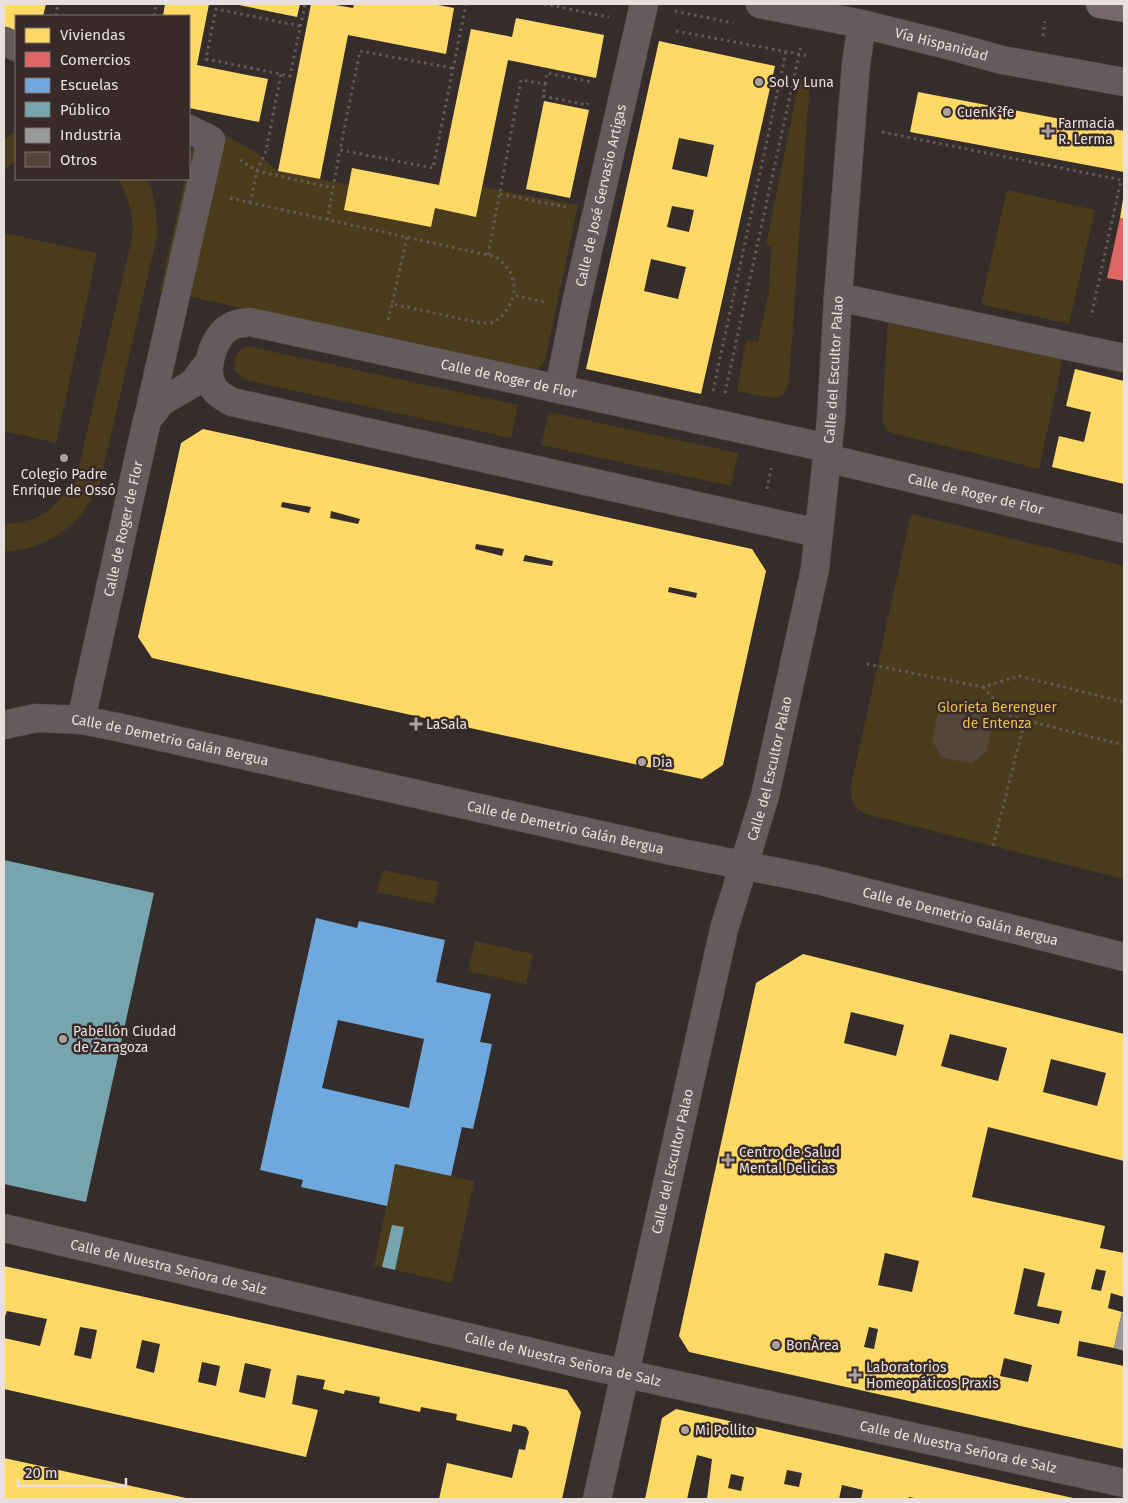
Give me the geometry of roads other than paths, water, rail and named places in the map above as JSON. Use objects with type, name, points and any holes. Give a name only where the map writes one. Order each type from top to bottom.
[{"type":"highway","points":[[1100,4],[1124,8]]},
{"type":"street","name":"Calle de José Gervasio Artigas","points":[[559,389],[575,308],[644,4]]},
{"type":"street","name":"Vía Hispanidad","points":[[760,4],[862,24],[1002,60],[1124,82]]},
{"type":"street","name":"Calle del Escultor Palao","points":[[596,1499],[724,929],[765,796],[815,569],[827,453],[856,64],[862,24]]},
{"type":"street","points":[[147,420],[200,190],[200,135]]},
{"type":"street","points":[[838,297],[1124,358]]},
{"type":"street","name":"Calle de Roger de Flor","points":[[81,720],[147,420],[161,402],[192,384],[209,362],[213,347],[221,335],[229,327],[240,323],[250,322],[559,389],[827,453],[1124,529]]},
{"type":"street","points":[[209,362],[213,387],[232,402],[818,533]]},
{"type":"street","name":"Calle de Demetrio Galán Bergua","points":[[4,725],[36,718],[81,720],[672,851],[817,880],[1124,957]]},
{"type":"street","name":"Calle de Nuestra Señora de Salz","points":[[4,1228],[624,1373],[1124,1483]]},
{"type":"place","name":"Sol y Luna","points":[[759,82]]},
{"type":"place","name":"CuenK²fe","points":[[947,112]]},
{"type":"place","name":"Farmacia R. Lerma","points":[[1048,131]]},
{"type":"place","name":"Colegio Padre Enrique de Ossó","points":[[64,458]]},
{"type":"place","name":"LaSala","points":[[416,724]]},
{"type":"place","name":"Dia","points":[[642,762]]},
{"type":"place","name":"Pabellón Ciudad de Zaragoza","points":[[63,1039]]},
{"type":"place","name":"Centro de Salud Mental Delicias","points":[[728,1160]]},
{"type":"place","name":"BonÀrea","points":[[776,1345]]},
{"type":"place","name":"Laboratorios Homeopáticos Praxis","points":[[855,1375]]},
{"type":"place","name":"Mi Pollito","points":[[685,1430]]},
{"type":"park label","name":"Glorieta Berenguer de Entenza","points":[[997,716]]}]
